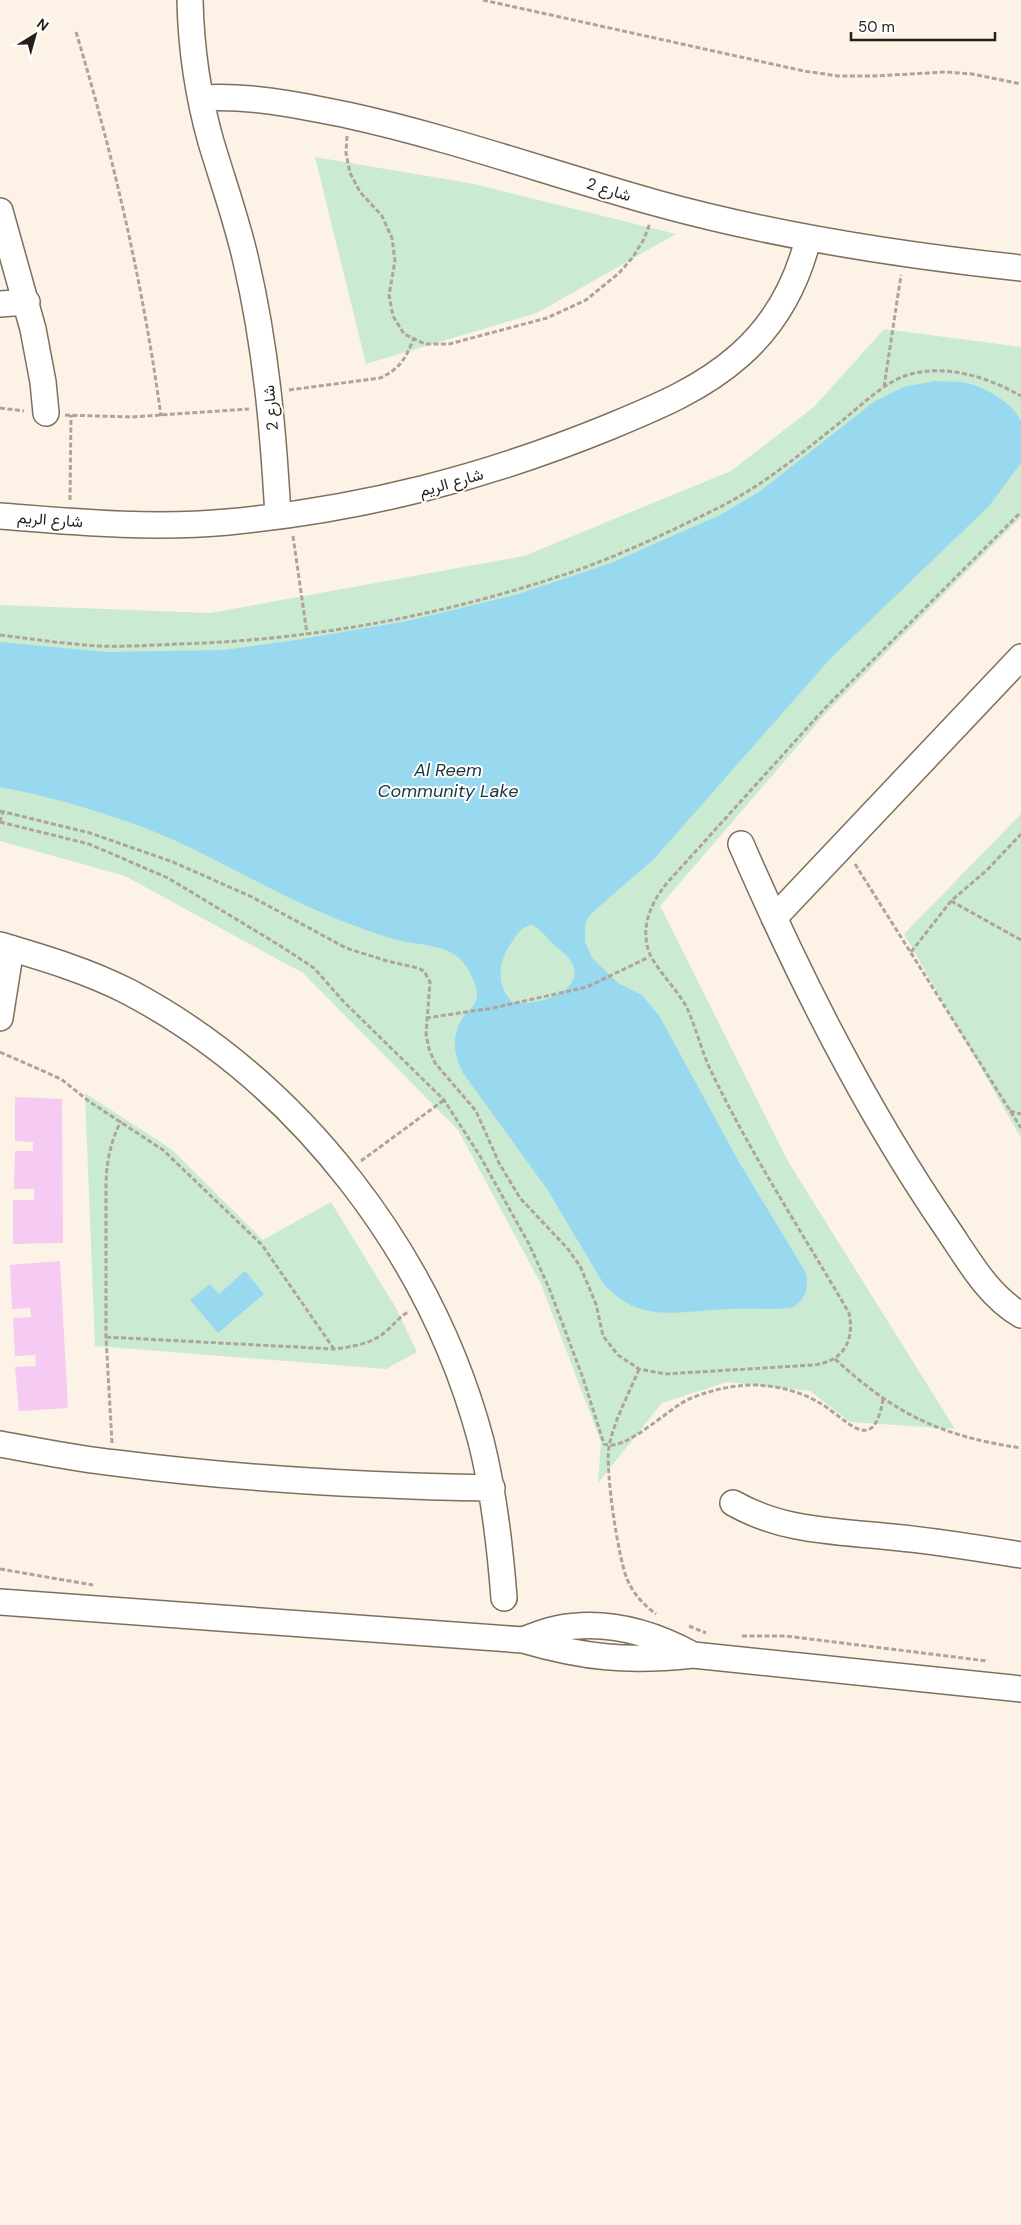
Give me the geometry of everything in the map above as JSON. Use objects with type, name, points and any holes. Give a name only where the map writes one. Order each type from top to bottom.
[{"type":"street","name":"شارع 2","points":[[190,0],[192,48],[201,98],[211,141],[246,260],[260,326],[261,401],[284,515]]},
{"type":"street","name":"شارع 2","points":[[201,98],[246,97],[268,99],[409,129],[657,203],[808,239],[1021,268]]},
{"type":"street","points":[[0,211],[27,302],[40,364],[46,413]]},
{"type":"street","name":"شارع الريم","points":[[0,516],[128,524],[178,524],[227,522],[284,515],[392,497],[456,481],[566,445],[669,402],[694,389],[741,355],[761,334],[779,310],[802,264],[808,239]]},
{"type":"street","points":[[0,304],[27,302]]},
{"type":"street","points":[[774,918],[1021,657]]},
{"type":"street","points":[[742,844],[774,918],[832,1037],[912,1174],[989,1289],[1003,1304],[1021,1315]]},
{"type":"street","points":[[0,1018],[5,946],[90,974],[135,996],[192,1031],[264,1087],[345,1173],[404,1260],[449,1348],[466,1394],[492,1488],[500,1536],[504,1598]]},
{"type":"street","points":[[0,1444],[114,1463],[302,1482],[492,1488]]},
{"type":"street","points":[[733,1503],[766,1519],[803,1528],[894,1537],[1021,1554]]},
{"type":"street","points":[[0,1602],[523,1640],[556,1629],[580,1626],[610,1626],[658,1638],[693,1655],[1021,1689]]},
{"type":"path","points":[[483,0],[804,71],[838,76],[946,72],[972,74],[1021,84]]},
{"type":"path","points":[[76,32],[127,220],[152,348],[161,416]]},
{"type":"path","points":[[349,116],[347,163],[360,192],[382,216],[393,243],[395,260],[390,283],[390,306],[398,326],[413,340],[425,344],[448,344],[548,318],[586,300],[614,278],[633,257],[644,239],[657,203]]},
{"type":"path","points":[[884,388],[904,253]]},
{"type":"path","points":[[0,408],[72,415],[161,416],[261,401],[380,378],[402,363],[413,340]]},
{"type":"path","points":[[0,636],[100,646],[238,642],[361,627],[466,603],[574,572],[722,506],[769,478],[884,388],[910,374],[938,372],[967,374],[994,382],[1021,396]]},
{"type":"path","points":[[70,521],[72,415]]},
{"type":"path","points":[[883,1399],[878,1421],[873,1427],[866,1430],[858,1430],[819,1402],[793,1391],[766,1386],[739,1385],[712,1390],[687,1400],[624,1443],[609,1447],[604,1444],[549,1288],[529,1244],[480,1156],[444,1100],[343,1001],[314,968],[168,878],[89,844],[0,822],[1,811],[90,832],[174,862],[252,897],[346,948],[387,962],[424,971],[430,982],[426,1034],[429,1049],[435,1063],[476,1111],[499,1163],[520,1198],[568,1249],[580,1266],[596,1304],[603,1336],[622,1359],[639,1369],[658,1374],[678,1374],[813,1365],[835,1359],[844,1350],[850,1338],[852,1325],[849,1313],[754,1150],[710,1069],[683,1002],[663,972],[649,957],[646,944],[648,917],[652,904],[663,888],[826,707],[1021,512]]},
{"type":"path","points":[[284,515],[306,634]]},
{"type":"path","points":[[911,952],[951,901],[987,870],[1021,834]]},
{"type":"path","points":[[843,845],[1021,1128]]},
{"type":"path","points":[[951,901],[1021,940]]},
{"type":"path","points":[[426,1018],[493,1008],[587,987],[649,957]]},
{"type":"path","points":[[0,1052],[61,1079],[90,1102],[121,1120],[163,1150],[262,1245],[334,1349]]},
{"type":"path","points":[[345,1173],[444,1100]]},
{"type":"path","points":[[1010,1111],[1021,1114]]},
{"type":"path","points":[[114,1463],[106,1337],[107,1159],[113,1136],[121,1120]]},
{"type":"path","points":[[106,1337],[334,1349],[356,1346],[382,1335],[402,1315],[427,1302]]},
{"type":"path","points":[[835,1359],[856,1379],[883,1399],[902,1411],[943,1431],[987,1443],[1021,1448]]},
{"type":"path","points":[[639,1369],[613,1432],[609,1447],[608,1468],[623,1566],[634,1592],[642,1603],[660,1617]]},
{"type":"green space","points":[[315,157],[474,184],[676,234],[537,313],[366,364]]},
{"type":"green space","name":"Al Reem Community Lake","points":[[884,329],[1021,347],[1021,517],[826,713],[660,906],[789,1163],[955,1429],[850,1422],[810,1391],[727,1382],[662,1403],[598,1483],[601,1442],[541,1284],[458,1130],[303,973],[125,876],[0,841],[0,605],[210,613],[524,556],[731,471],[814,407]]},
{"type":"green space","points":[[1021,814],[1021,1138],[904,934]]},
{"type":"green space","points":[[85,1093],[171,1149],[263,1240],[331,1202],[396,1308],[417,1352],[386,1369],[95,1346]]},
{"type":"water","name":"Al Reem Community Lake","points":[[935,381],[963,382],[982,388],[998,397],[1017,414],[1021,421],[1021,463],[989,506],[830,659],[654,859],[588,917],[585,926],[585,942],[592,958],[618,983],[642,995],[660,1017],[739,1162],[806,1273],[807,1284],[805,1294],[792,1308],[660,1312],[645,1310],[631,1305],[617,1296],[603,1283],[547,1189],[460,1067],[455,1046],[456,1033],[462,1019],[476,1001],[477,992],[466,966],[452,953],[444,949],[397,940],[336,919],[187,846],[142,827],[47,797],[0,787],[0,642],[107,652],[224,650],[407,621],[515,595],[611,563],[720,515],[759,492],[875,401],[903,387]],"holes":[[[532,925],[569,958],[573,965],[574,975],[571,984],[564,991],[554,996],[531,1002],[512,1002],[503,987],[501,979],[502,962],[509,947],[520,932],[524,928]]]},
{"type":"water","points":[[245,1271],[264,1294],[218,1333],[190,1300],[210,1284],[219,1294]]},
{"type":"building","points":[[15,1097],[62,1099],[63,1243],[13,1244],[13,1200],[34,1200],[34,1189],[14,1189],[15,1151],[33,1151],[33,1142],[15,1141]]},
{"type":"building","points":[[60,1261],[68,1408],[19,1411],[15,1367],[36,1366],[35,1355],[15,1356],[13,1318],[31,1317],[30,1308],[12,1309],[10,1265]]}]
